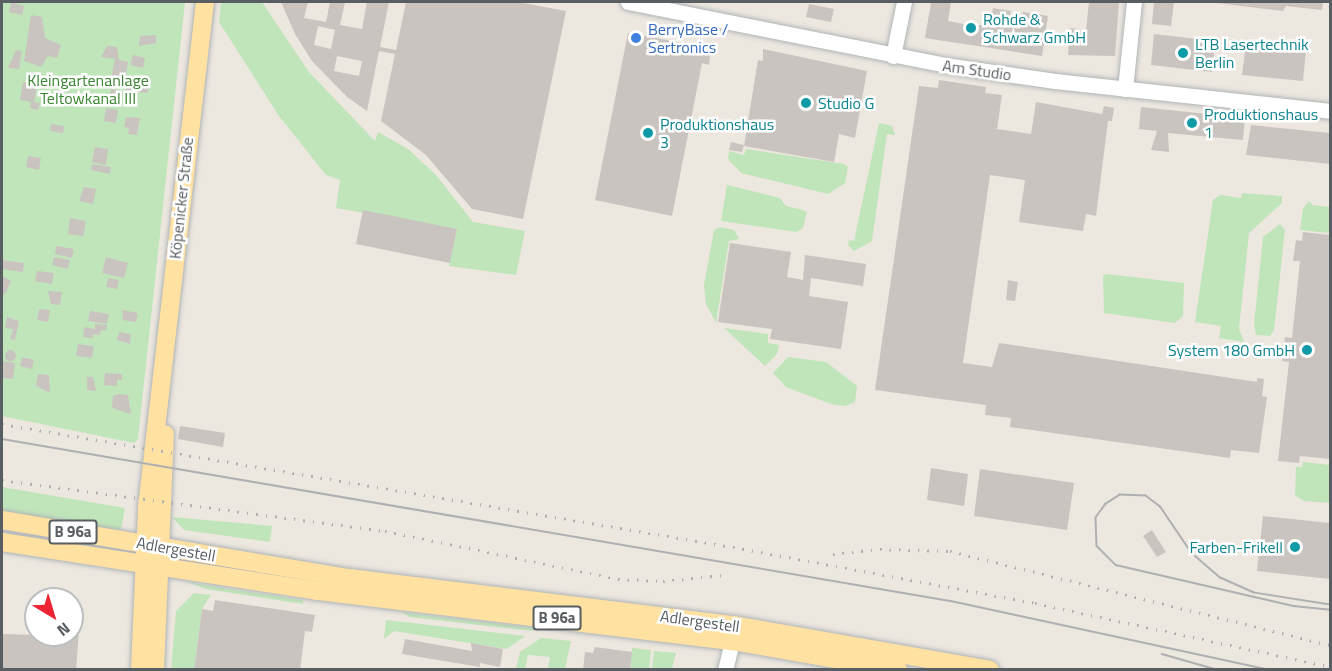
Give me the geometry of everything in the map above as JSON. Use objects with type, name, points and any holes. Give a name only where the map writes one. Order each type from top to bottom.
[{"type":"main road","name":"Köpenicker Straße","points":[[151,566],[154,435],[163,388],[203,4]]},
{"type":"main road","name":"Adlergestell","points":[[2,520],[152,545],[349,586],[383,599],[732,633],[899,669]]},
{"type":"main road","name":"Adlergestell","points":[[2,542],[151,566],[349,586],[408,585],[990,669]]},
{"type":"main road","points":[[140,669],[151,566]]},
{"type":"main road","points":[[151,566],[154,669]]},
{"type":"main road","points":[[383,599],[385,589],[408,585]]},
{"type":"street","name":"Am Studio","points":[[628,2],[893,56],[1125,89],[1330,111]]},
{"type":"street","points":[[893,56],[904,2]]},
{"type":"street","points":[[1125,89],[1134,2]]},
{"type":"street","points":[[724,669],[732,633]]},
{"type":"green space","name":"Kleingartenanlage Teltowkanal III","points":[[2,2],[185,2],[138,439],[134,443],[2,416]]},
{"type":"green space","points":[[221,2],[262,2],[309,72],[375,141],[378,132],[408,149],[436,175],[473,222],[525,231],[516,275],[449,266],[457,229],[336,208],[340,180],[326,175],[279,116],[219,22]]},
{"type":"green space","points":[[879,123],[892,126],[895,135],[887,134],[872,241],[854,251],[848,245],[849,240],[854,241]]},
{"type":"green space","points":[[746,149],[844,164],[848,167],[845,183],[828,194],[741,173],[728,159],[729,151],[744,155]]},
{"type":"green space","points":[[727,185],[780,198],[786,206],[807,212],[803,228],[796,232],[721,221]]},
{"type":"green space","points":[[1242,193],[1282,196],[1282,203],[1249,233],[1239,329],[1244,342],[1219,338],[1221,326],[1195,322],[1213,200],[1220,195],[1241,198]]},
{"type":"green space","points":[[1309,201],[1312,205],[1330,207],[1330,233],[1300,230],[1303,209]]},
{"type":"green space","points":[[1280,224],[1285,230],[1274,330],[1270,336],[1256,335],[1254,324],[1263,237]]},
{"type":"green space","points":[[720,227],[734,230],[739,239],[729,241],[716,323],[706,304],[704,285],[714,230]]},
{"type":"green space","points":[[1107,274],[1184,283],[1183,316],[1175,323],[1104,313],[1103,276]]},
{"type":"green space","points":[[724,328],[768,334],[768,343],[779,345],[777,354],[765,366]]},
{"type":"green space","points":[[788,357],[826,362],[857,386],[855,402],[845,406],[831,404],[786,387],[773,373]]},
{"type":"green space","points":[[1303,462],[1330,465],[1330,503],[1304,501],[1295,495],[1296,467],[1302,467]]},
{"type":"green space","points":[[2,487],[125,508],[121,530],[2,513]]},
{"type":"green space","points":[[172,517],[272,526],[270,542],[184,530]]},
{"type":"green space","points":[[187,582],[303,600],[303,604],[206,589]]},
{"type":"green space","points":[[194,593],[211,595],[202,609],[194,669],[171,670],[176,611]]},
{"type":"green space","points":[[401,612],[538,628],[533,631],[410,617]]},
{"type":"green space","points":[[386,620],[525,636],[507,649],[394,631],[384,639]]},
{"type":"green space","points":[[541,638],[571,641],[565,669],[548,669],[550,657],[528,655],[525,669],[516,669],[520,652]]},
{"type":"green space","points":[[632,648],[651,650],[649,669],[630,670]]},
{"type":"green space","points":[[654,651],[676,653],[672,669],[652,669]]},
{"type":"building","points":[[11,2],[24,6],[22,15],[9,12]]},
{"type":"building","points":[[281,2],[308,2],[304,18],[326,22],[330,2],[345,2],[340,25],[362,29],[367,2],[389,2],[380,47],[396,50],[406,2],[518,2],[566,11],[523,219],[472,209],[426,155],[381,121],[395,54],[379,51],[367,111],[347,97],[312,61],[295,34]],"holes":[[[318,26],[335,30],[331,49],[314,45]],[[337,56],[362,61],[359,76],[334,71]]]},
{"type":"building","name":"Rohde & Schwarz GmbH","points":[[951,2],[948,21],[969,25],[990,25],[993,8],[1011,11],[1008,27],[1020,29],[1023,12],[1048,16],[1042,56],[925,38],[931,3]]},
{"type":"building","points":[[1089,2],[1119,2],[1115,56],[1068,55],[1070,28],[1086,30]]},
{"type":"building","points":[[1154,2],[1174,2],[1171,26],[1152,24]]},
{"type":"building","points":[[1209,2],[1323,2],[1322,10],[1286,6],[1283,11]]},
{"type":"building","points":[[809,4],[834,9],[831,22],[806,17]]},
{"type":"building","points":[[31,15],[42,17],[45,38],[61,45],[57,58],[48,56],[41,67],[24,61]]},
{"type":"building","name":"Produktionshaus 3","points":[[628,33],[711,48],[709,65],[702,63],[672,216],[595,200]]},
{"type":"building","name":"LTB Lasertechnik Berlin","points":[[1154,34],[1215,41],[1212,72],[1151,65]]},
{"type":"building","points":[[156,35],[156,43],[139,46],[140,36]]},
{"type":"building","points":[[1246,44],[1306,50],[1303,81],[1242,75]]},
{"type":"building","points":[[107,46],[117,47],[119,60],[128,62],[124,85],[110,83],[115,59],[101,57]]},
{"type":"building","name":"Studio G","points":[[763,49],[867,71],[855,138],[839,134],[834,162],[744,146],[758,60],[763,61]]},
{"type":"building","points":[[16,50],[22,51],[19,69],[8,68]]},
{"type":"building","points":[[133,55],[145,58],[143,68],[130,65]]},
{"type":"building","points":[[128,80],[149,85],[148,93],[126,91]]},
{"type":"building","points":[[939,80],[986,87],[985,93],[1002,95],[997,129],[1031,134],[1036,102],[1102,114],[1104,106],[1114,108],[1112,121],[1108,121],[1096,216],[1086,214],[1083,231],[1019,222],[1025,180],[990,175],[963,363],[992,367],[999,343],[1257,382],[1257,378],[1264,379],[1262,396],[1267,397],[1259,453],[1231,450],[1230,458],[1010,427],[1011,418],[985,415],[986,405],[875,390],[919,86],[938,88]]},
{"type":"building","points":[[23,82],[37,85],[34,102],[40,103],[38,110],[30,108],[31,102],[20,100]]},
{"type":"building","points":[[111,89],[121,91],[119,102],[109,101]]},
{"type":"building","name":"Produktionshaus 1","points":[[1141,107],[1245,118],[1243,140],[1168,133],[1169,152],[1151,150],[1157,131],[1139,129]]},
{"type":"building","points":[[106,108],[118,110],[116,123],[104,121]]},
{"type":"building","points":[[126,117],[140,118],[137,135],[128,134],[129,128],[124,127]]},
{"type":"building","points":[[51,124],[64,126],[63,133],[50,131]]},
{"type":"building","points":[[1251,125],[1330,133],[1330,164],[1246,155]]},
{"type":"building","points":[[731,142],[744,145],[742,152],[729,150]]},
{"type":"building","points":[[95,147],[108,149],[106,165],[92,162]]},
{"type":"building","points":[[28,156],[41,158],[39,170],[26,167]]},
{"type":"building","points":[[92,164],[111,167],[110,174],[91,170]]},
{"type":"building","points":[[84,187],[96,189],[93,204],[79,201]]},
{"type":"building","points":[[363,210],[457,229],[450,263],[356,244]]},
{"type":"building","points":[[70,218],[86,221],[83,236],[68,234]]},
{"type":"building","name":"System 180 GmbH","points":[[1303,232],[1330,235],[1330,459],[1300,456],[1299,463],[1278,461],[1289,362],[1282,361],[1285,337],[1292,338],[1300,261],[1293,261],[1296,240],[1302,241]]},
{"type":"building","points":[[730,243],[791,252],[787,277],[803,280],[805,255],[866,264],[863,286],[811,278],[809,296],[848,302],[841,349],[770,339],[772,329],[718,322]]},
{"type":"building","points":[[56,246],[74,249],[72,258],[55,254]]},
{"type":"building","points":[[54,257],[70,260],[68,269],[52,265]]},
{"type":"building","points":[[106,257],[128,263],[124,278],[102,273]]},
{"type":"building","points":[[2,260],[24,263],[23,272],[2,269]]},
{"type":"building","points":[[37,271],[54,273],[52,284],[35,281]]},
{"type":"building","points":[[2,276],[11,281],[5,294],[2,294]]},
{"type":"building","points":[[108,278],[119,280],[117,289],[106,287]]},
{"type":"building","points":[[1008,280],[1018,282],[1015,301],[1006,300]]},
{"type":"building","points":[[48,291],[62,292],[60,305],[51,304]]},
{"type":"building","points":[[39,309],[50,310],[48,322],[37,320]]},
{"type":"building","points":[[122,310],[138,313],[136,322],[123,320]]},
{"type":"building","points":[[90,311],[109,314],[107,324],[88,321]]},
{"type":"building","points":[[7,317],[19,321],[15,340],[10,339],[13,329],[5,328]]},
{"type":"building","points":[[95,324],[107,325],[106,331],[101,330],[100,335],[93,334],[93,338],[83,337],[84,327],[95,329]]},
{"type":"building","points":[[119,332],[131,334],[130,344],[117,340]]},
{"type":"building","points":[[78,344],[94,346],[92,358],[76,356]]},
{"type":"building","points":[[10,349],[16,355],[10,361],[4,355]]},
{"type":"building","points":[[22,357],[34,360],[32,369],[20,366]]},
{"type":"building","points":[[2,361],[15,363],[13,379],[2,378]]},
{"type":"building","points":[[105,373],[122,374],[122,380],[117,380],[117,386],[104,385]]},
{"type":"building","points":[[38,374],[49,375],[50,393],[36,386]]},
{"type":"building","points":[[87,377],[93,377],[96,391],[87,390]]},
{"type":"building","points":[[128,395],[131,414],[112,408],[113,396]]},
{"type":"building","points":[[180,426],[225,433],[223,447],[178,439]]},
{"type":"building","points":[[931,468],[968,474],[964,506],[927,500]]},
{"type":"building","points":[[980,469],[1074,483],[1067,530],[974,516]]},
{"type":"building","name":"Farben-Frikell","points":[[1263,516],[1330,523],[1330,579],[1257,571]]},
{"type":"building","points":[[1152,530],[1166,552],[1157,557],[1143,536]]},
{"type":"building","points":[[215,600],[315,615],[312,632],[305,631],[300,670],[194,670],[202,609],[213,611]]},
{"type":"building","points":[[2,634],[24,635],[24,647],[78,647],[76,670],[2,670]]},
{"type":"building","points":[[405,639],[472,651],[471,643],[503,649],[500,667],[480,663],[480,667],[402,654]]},
{"type":"building","points":[[595,647],[632,652],[630,670],[583,670],[585,652],[593,653]]},
{"type":"tram line","points":[[2,439],[951,601],[1269,670]]},
{"type":"tram line","points":[[1330,605],[1254,593],[1220,578],[1192,554],[1160,507],[1146,496],[1120,495],[1106,504],[1096,518],[1097,546],[1116,565],[1294,606],[1330,610]]},
{"type":"tram line","points":[[1162,654],[1218,670]]},
{"type":"railway","points":[[2,424],[733,547],[1035,603],[1330,667]]},
{"type":"railway","points":[[2,480],[385,531],[618,579],[663,581],[723,575]]},
{"type":"railway","points":[[833,554],[880,549],[950,551],[1330,645]]},
{"type":"place","name":"Rohde & Schwarz GmbH","points":[[971,28]]},
{"type":"place","name":"BerryBase / Sertronics","points":[[636,38]]},
{"type":"place","name":"LTB Lasertechnik Berlin","points":[[1183,53]]},
{"type":"place","name":"Studio G","points":[[806,103]]},
{"type":"place","name":"Produktionshaus 1","points":[[1192,123]]},
{"type":"place","name":"Produktionshaus 3","points":[[648,133]]},
{"type":"place","name":"System 180 GmbH","points":[[1307,350]]},
{"type":"place","name":"Farben-Frikell","points":[[1295,547]]}]
